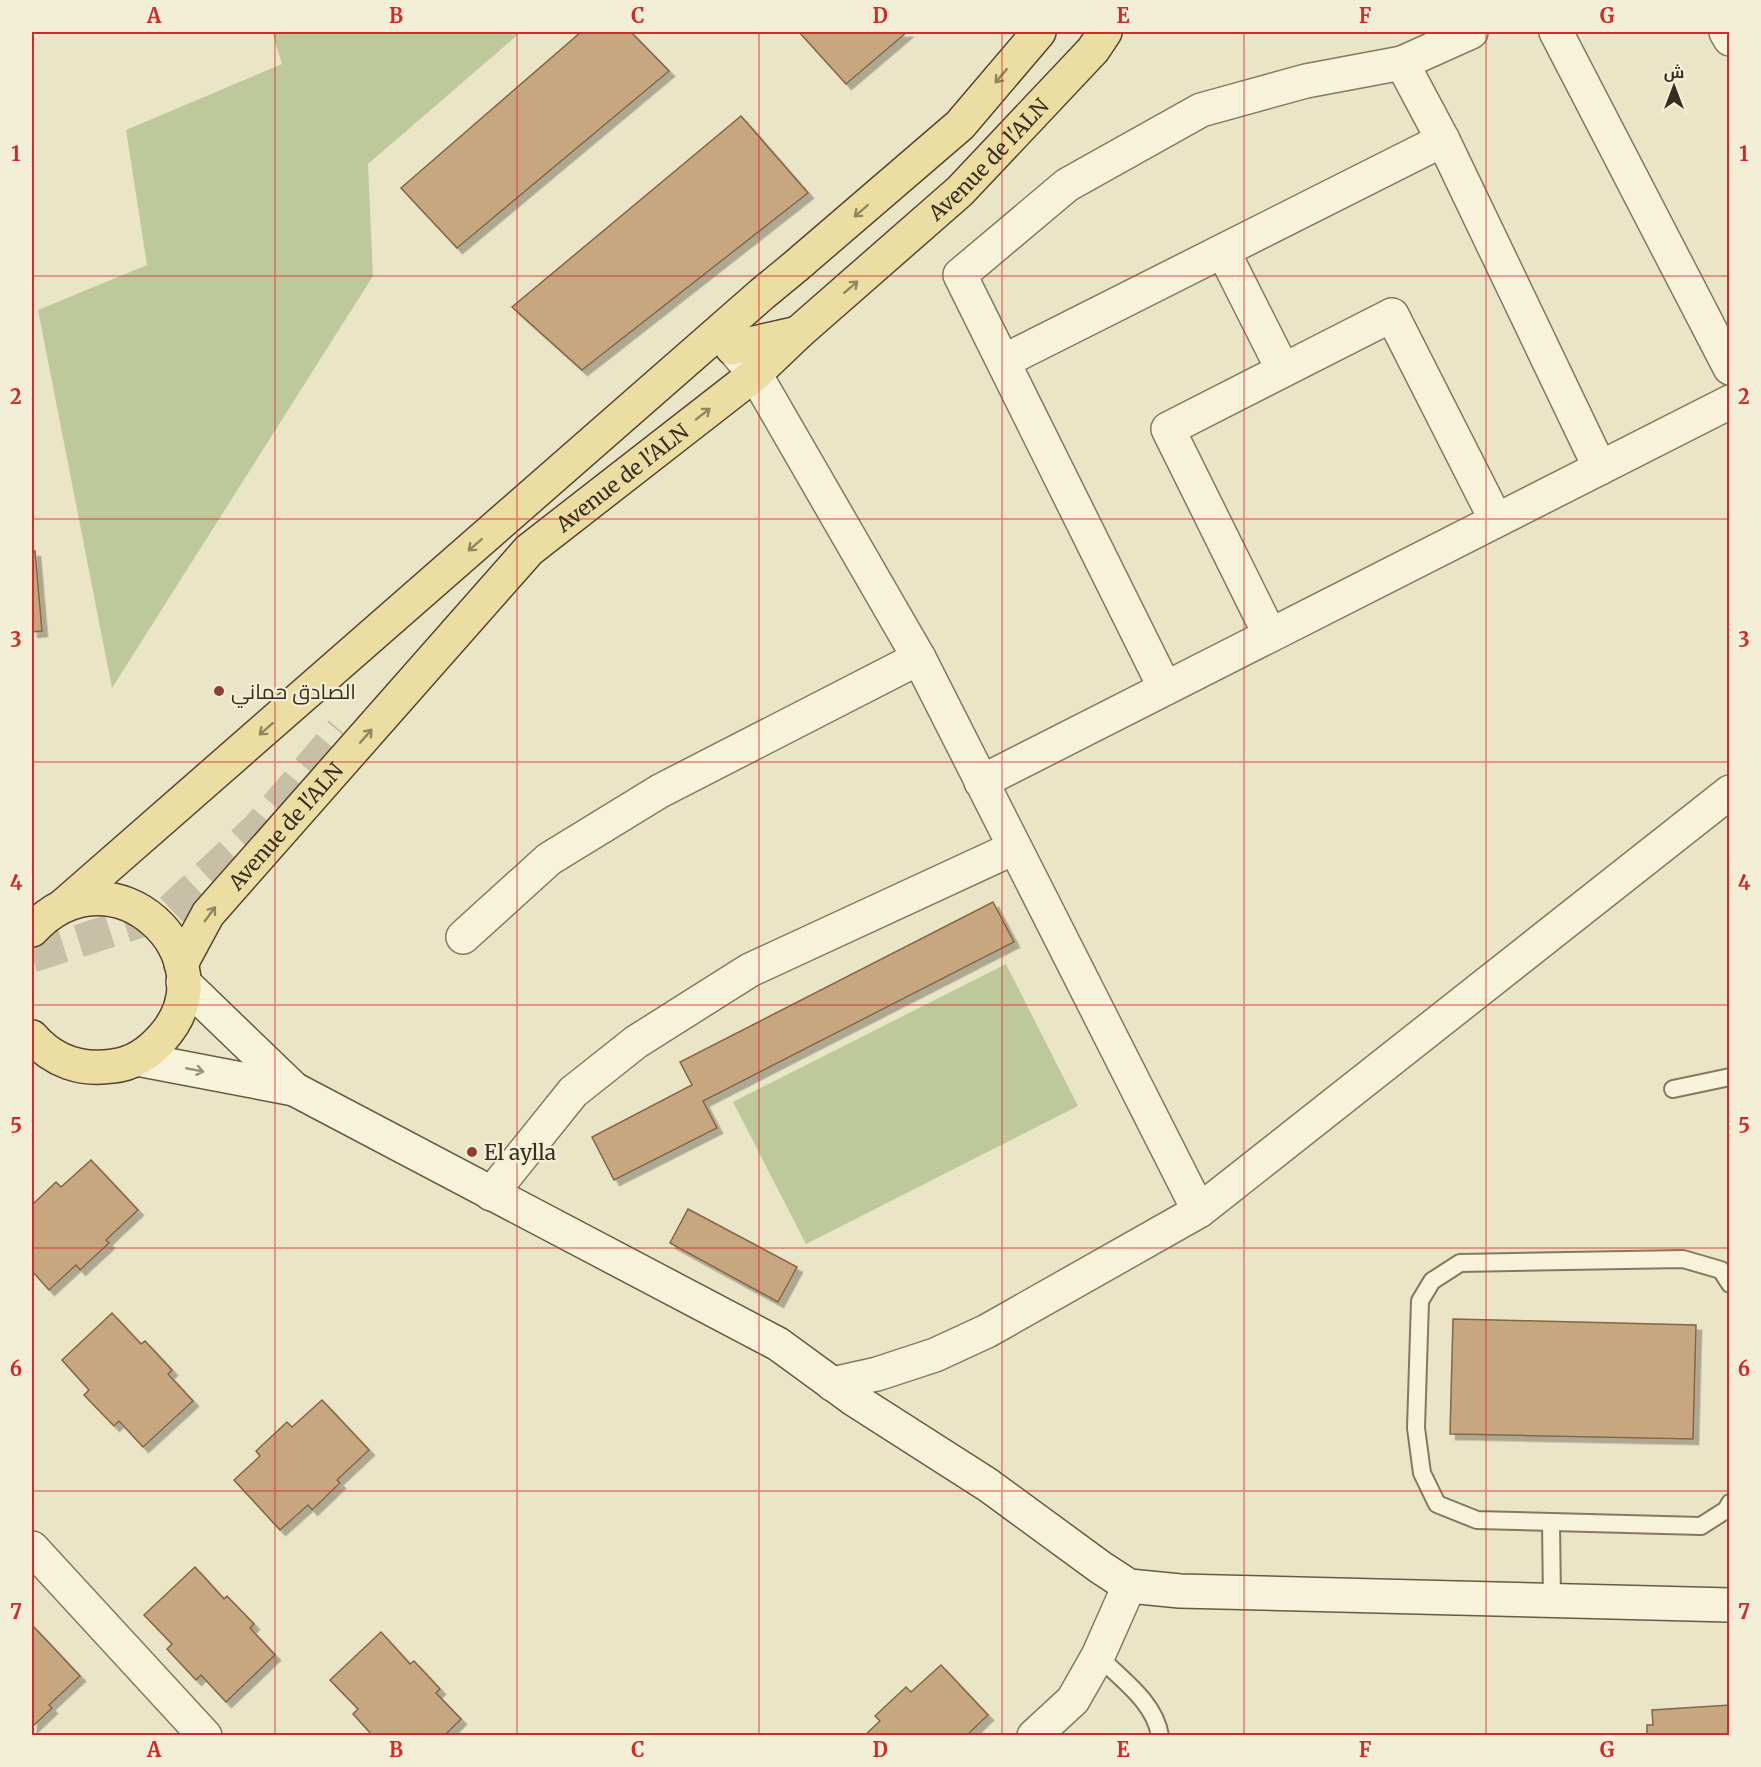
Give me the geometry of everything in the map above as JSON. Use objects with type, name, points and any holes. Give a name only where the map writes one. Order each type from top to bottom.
[{"type":"main road","points":[[43,918],[960,124],[1039,32]]},
{"type":"main road","name":"Avenue de l'ALN","points":[[138,1059],[155,1046],[167,1032],[179,1008],[182,973],[208,914],[529,550],[755,374],[799,332],[960,191],[1093,50],[1105,32]]},
{"type":"main road","points":[[341,731],[515,535],[732,348],[762,294]]},
{"type":"main road","points":[[732,348],[799,332]]},
{"type":"main road","points":[[43,918],[88,899],[113,899],[136,907],[157,921],[172,941],[182,973]]},
{"type":"main road","points":[[32,1037],[53,1056],[73,1065],[95,1068],[117,1066],[138,1059]]},
{"type":"street","points":[[1165,688],[960,275],[1067,185],[1201,110],[1306,81],[1402,63],[1471,32]]},
{"type":"street","points":[[1556,32],[1730,368]]},
{"type":"street","points":[[1726,32],[1730,39]]},
{"type":"street","points":[[1402,63],[1443,140],[1600,468]]},
{"type":"street","points":[[1004,361],[1443,140]]},
{"type":"street","points":[[1223,251],[1283,370]]},
{"type":"street","points":[[1270,635],[1168,429],[1283,370],[1392,315],[1496,520]]},
{"type":"street","points":[[732,348],[755,374],[919,658],[1198,1211]]},
{"type":"street","points":[[981,782],[1730,402]]},
{"type":"street","points":[[463,937],[549,859],[589,834],[660,791],[919,658]]},
{"type":"street","points":[[832,1384],[877,1374],[935,1355],[987,1332],[1198,1211],[1730,792]]},
{"type":"street","points":[[492,1194],[573,1092],[636,1042],[750,970],[1014,848]]},
{"type":"street","points":[[182,973],[294,1089]]},
{"type":"street","points":[[138,1059],[294,1089],[778,1344],[832,1384],[988,1485],[1100,1568],[1129,1586],[1180,1591],[1730,1605]]},
{"type":"street","points":[[32,1548],[205,1736]]},
{"type":"street","points":[[1034,1736],[1073,1700],[1098,1656],[1129,1586]]},
{"type":"lane","points":[[1672,1089],[1730,1077]]},
{"type":"lane","points":[[1730,1284],[1721,1270],[1683,1258],[1460,1263],[1432,1281],[1420,1301],[1416,1428],[1422,1473],[1437,1504],[1477,1520],[1701,1526],[1726,1510],[1730,1503]]},
{"type":"lane","points":[[1551,1522],[1552,1600]]},
{"type":"lane","points":[[1098,1656],[1147,1705],[1159,1728],[1160,1736]]},
{"type":"green space","points":[[272,32],[521,32],[368,164],[373,276],[112,688],[38,310],[147,265],[126,130],[282,64]]},
{"type":"green space","points":[[1006,964],[1078,1106],[806,1244],[733,1102]]},
{"type":"building","points":[[581,32],[631,32],[669,71],[457,248],[401,188]]},
{"type":"building","points":[[799,32],[907,32],[846,84]]},
{"type":"building","points":[[741,116],[808,193],[582,370],[512,307]]},
{"type":"building","points":[[32,551],[35,551],[42,631],[32,632]]},
{"type":"building","points":[[993,902],[1014,942],[703,1101],[717,1128],[614,1180],[592,1137],[692,1085],[680,1062]]},
{"type":"building","points":[[91,1160],[138,1210],[106,1240],[109,1243],[80,1270],[76,1265],[49,1290],[32,1271],[32,1205],[56,1182],[61,1187]]},
{"type":"building","points":[[688,1209],[797,1267],[778,1302],[670,1243]]},
{"type":"building","points":[[112,1313],[141,1344],[145,1341],[172,1370],[168,1374],[193,1401],[143,1447],[119,1421],[114,1426],[84,1395],[89,1390],[62,1360]]},
{"type":"building","points":[[1453,1319],[1696,1325],[1693,1439],[1450,1434]]},
{"type":"building","points":[[322,1400],[369,1450],[337,1480],[340,1483],[312,1510],[308,1505],[280,1530],[234,1480],[260,1456],[256,1451],[287,1422],[292,1427]]},
{"type":"building","points":[[195,1567],[224,1599],[227,1596],[254,1624],[250,1628],[275,1655],[226,1702],[201,1675],[196,1680],[167,1649],[172,1644],[144,1615]]},
{"type":"building","points":[[32,1627],[80,1676],[49,1705],[52,1708],[32,1727]]},
{"type":"building","points":[[381,1632],[410,1664],[414,1661],[440,1689],[436,1693],[461,1719],[444,1736],[373,1736],[353,1714],[358,1709],[330,1680]]},
{"type":"building","points":[[941,1665],[988,1715],[966,1736],[864,1736],[880,1721],[875,1716],[906,1687],[911,1692]]},
{"type":"building","points":[[1730,1705],[1730,1736],[1647,1736],[1647,1725],[1653,1725],[1652,1710]]},
{"type":"tunnel","points":[[32,956],[169,912],[258,828],[341,731]]},
{"type":"place","name":"الصادق حماني","points":[[219,691]]},
{"type":"place","name":"El aylla","points":[[472,1152]]}]
